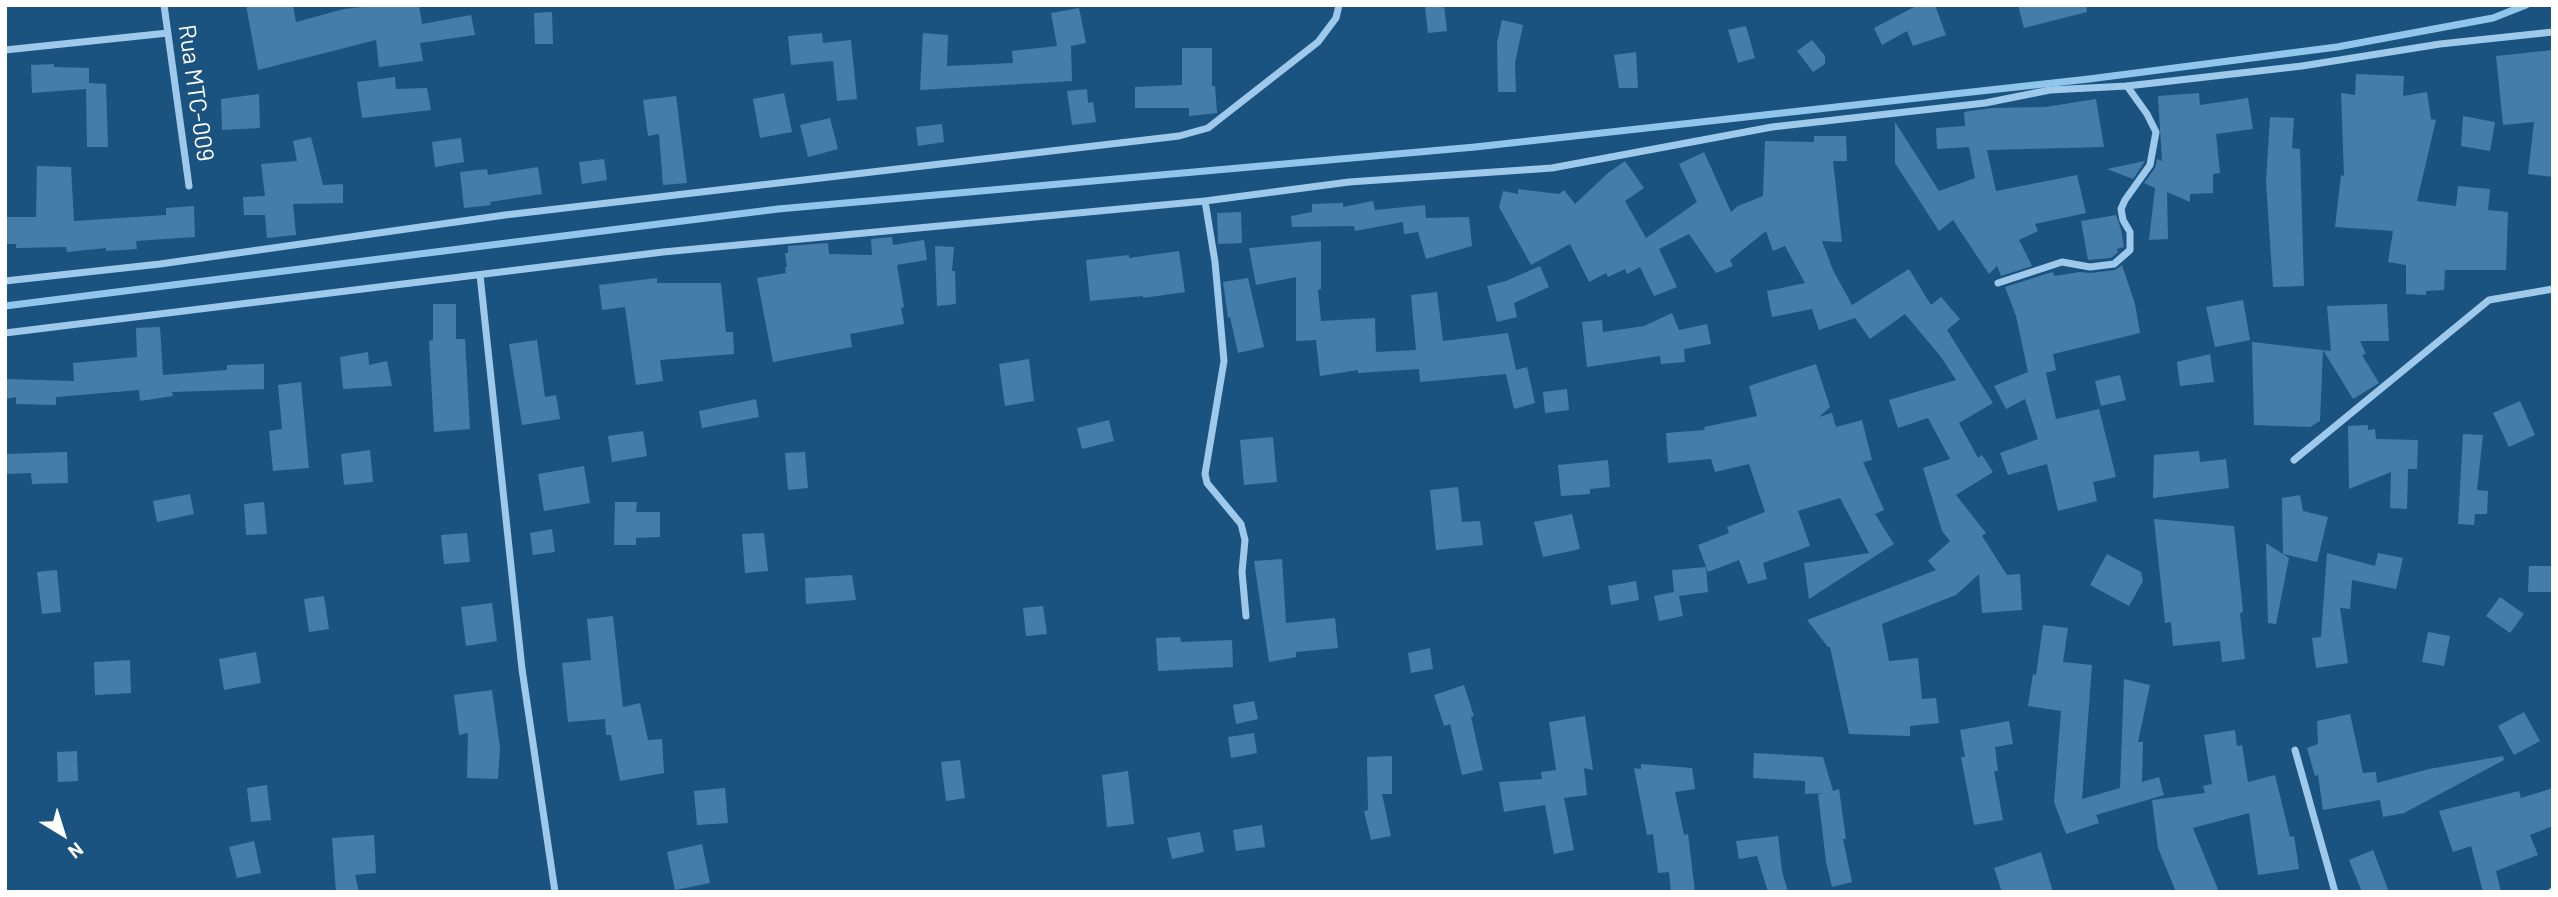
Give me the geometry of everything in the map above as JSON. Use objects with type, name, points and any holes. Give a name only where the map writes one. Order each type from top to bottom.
[{"type":"street","name":"Rua MTC-009","points":[[164,5],[189,186]]},
{"type":"street","points":[[5,281],[160,264],[505,215],[1179,136],[1208,128],[1318,42],[1336,18],[1339,5]]},
{"type":"street","points":[[5,333],[780,240],[1205,201],[1349,181],[1552,168],[1772,127],[1985,103],[2050,90],[2127,86],[2302,66],[2440,44],[2553,32]]},
{"type":"street","points":[[5,50],[168,33]]},
{"type":"street","points":[[1998,283],[2063,262],[2090,267],[2113,264],[2130,250],[2130,232],[2123,220],[2121,209],[2150,165],[2156,132],[2127,86]]},
{"type":"street","points":[[1205,201],[1215,262],[1224,360],[1205,474],[1208,483],[1241,524],[1245,540],[1242,572],[1246,616]]},
{"type":"street","points":[[480,275],[522,670],[555,892]]},
{"type":"street","points":[[2294,460],[2489,300],[2553,289]]},
{"type":"street","points":[[2295,750],[2335,892]]},
{"type":"building","points":[[246,5],[293,5],[296,22],[344,9],[419,5],[422,24],[471,15],[475,35],[420,43],[423,61],[379,67],[376,40],[258,70]]},
{"type":"building","points":[[1444,5],[1447,31],[1428,33],[1425,7]]},
{"type":"building","points":[[1918,5],[1935,5],[1946,35],[1913,46],[1907,31],[1882,45],[1874,28]]},
{"type":"building","points":[[2018,5],[2086,5],[2087,12],[2024,28]]},
{"type":"building","points":[[1079,8],[1086,43],[1071,46],[1072,81],[920,90],[923,33],[948,35],[947,66],[1013,63],[1012,51],[1057,46],[1051,13]]},
{"type":"building","points":[[552,12],[553,44],[535,44],[534,13]]},
{"type":"building","points":[[1502,20],[1523,25],[1515,63],[1516,92],[1498,92],[1497,43]]},
{"type":"building","points":[[1746,26],[1755,58],[1738,63],[1728,30]]},
{"type":"building","points":[[822,33],[823,43],[851,40],[857,99],[837,101],[833,61],[791,65],[788,36]]},
{"type":"building","points":[[1812,40],[1825,56],[1825,64],[1813,72],[1797,51]]},
{"type":"building","points":[[1182,48],[1212,48],[1212,86],[1215,86],[1217,113],[1189,116],[1189,108],[1135,108],[1135,87],[1182,85]]},
{"type":"building","points":[[2553,50],[2553,177],[2528,174],[2534,122],[2503,125],[2496,56]]},
{"type":"building","points":[[1636,52],[1638,88],[1619,88],[1614,55]]},
{"type":"building","points":[[54,64],[54,67],[89,68],[89,83],[106,84],[108,147],[87,147],[86,89],[32,93],[31,65]]},
{"type":"building","points":[[2356,74],[2404,76],[2403,96],[2427,92],[2431,119],[2436,120],[2417,201],[2456,206],[2458,186],[2490,189],[2488,210],[2508,212],[2506,270],[2445,270],[2444,290],[2426,291],[2426,295],[2406,294],[2406,265],[2388,262],[2393,231],[2335,227],[2341,175],[2344,176],[2341,93],[2355,95]]},
{"type":"building","points":[[395,77],[396,89],[427,88],[431,110],[362,118],[357,82]]},
{"type":"building","points":[[1087,89],[1088,103],[1093,102],[1096,122],[1072,125],[1067,91]]},
{"type":"building","points":[[784,93],[792,132],[760,138],[753,99]]},
{"type":"building","points":[[2199,93],[2200,105],[2248,98],[2253,129],[2216,134],[2220,173],[2213,174],[2213,193],[2190,194],[2190,202],[2167,192],[2168,239],[2149,240],[2155,188],[2144,183],[2155,168],[2157,159],[2162,161],[2158,96]]},
{"type":"building","points":[[259,94],[260,128],[222,130],[221,99]]},
{"type":"building","points":[[676,96],[687,183],[663,185],[659,134],[648,136],[643,100]]},
{"type":"building","points":[[2096,99],[2104,147],[1987,150],[1996,191],[2077,175],[2086,213],[2035,224],[2038,231],[2019,240],[2032,266],[2001,276],[1997,266],[1989,274],[1953,220],[1939,231],[1895,163],[1895,122],[1939,191],[1975,178],[1969,147],[1937,149],[1936,128],[1965,126],[1964,112],[1992,108],[2045,107]]},
{"type":"building","points":[[2463,116],[2495,122],[2490,151],[2461,146]]},
{"type":"building","points":[[2270,117],[2294,118],[2292,148],[2300,149],[2304,286],[2273,287],[2266,182]]},
{"type":"building","points":[[830,118],[838,149],[808,157],[800,125]]},
{"type":"building","points":[[942,124],[944,142],[918,146],[916,127]]},
{"type":"building","points":[[1814,136],[1846,136],[1847,161],[1833,161],[1842,242],[1822,241],[1833,270],[1852,305],[1909,269],[1931,305],[1941,297],[1960,319],[1947,330],[1993,403],[1959,423],[1978,458],[1982,455],[1993,472],[1956,495],[1986,533],[1982,536],[2007,575],[2020,574],[2022,610],[1982,613],[1979,574],[1956,595],[1882,624],[1889,661],[1918,658],[1922,699],[1936,698],[1939,723],[1910,726],[1910,736],[1849,734],[1830,647],[1807,620],[1936,570],[1928,561],[1950,541],[1942,531],[1923,468],[1950,459],[1928,418],[1898,428],[1889,400],[1956,380],[1941,357],[1905,314],[1870,339],[1855,318],[1819,330],[1812,309],[1772,317],[1767,291],[1805,283],[1785,246],[1773,251],[1766,231],[1730,260],[1733,266],[1716,273],[1689,234],[1659,249],[1677,287],[1654,296],[1640,267],[1627,274],[1625,269],[1608,277],[1606,273],[1589,282],[1570,244],[1531,265],[1499,207],[1503,191],[1518,194],[1518,189],[1559,194],[1564,190],[1575,204],[1625,161],[1644,188],[1625,201],[1646,238],[1697,202],[1679,164],[1704,152],[1731,212],[1738,206],[1763,196],[1765,141],[1814,142]]},
{"type":"building","points":[[311,137],[323,185],[343,184],[343,203],[293,204],[296,235],[267,238],[265,215],[244,215],[243,197],[265,196],[261,164],[297,161],[293,141]]},
{"type":"building","points":[[461,138],[464,162],[435,167],[432,142]]},
{"type":"building","points":[[604,159],[607,180],[582,184],[579,162]]},
{"type":"building","points":[[2145,161],[2133,179],[2107,169]]},
{"type":"building","points":[[37,166],[71,167],[74,221],[166,215],[166,208],[194,206],[195,237],[136,241],[137,249],[106,251],[106,248],[67,252],[66,247],[16,248],[16,244],[5,244],[5,217],[36,217]]},
{"type":"building","points":[[538,167],[542,194],[464,208],[460,172],[487,169],[488,175]]},
{"type":"building","points":[[1373,201],[1375,210],[1425,205],[1426,218],[1469,217],[1472,246],[1426,259],[1418,232],[1404,234],[1403,222],[1355,231],[1354,226],[1292,227],[1291,216],[1312,212],[1312,204],[1343,203],[1343,207]]},
{"type":"building","points":[[1241,212],[1242,243],[1218,244],[1217,213]]},
{"type":"building","points":[[2116,215],[2124,247],[2117,249],[2118,252],[2111,258],[2088,260],[2081,221]]},
{"type":"building","points":[[892,237],[893,245],[924,240],[927,260],[897,265],[904,324],[850,334],[852,347],[773,362],[757,278],[786,273],[785,253],[788,253],[788,246],[828,243],[829,254],[872,255],[871,239]]},
{"type":"building","points":[[1321,241],[1321,289],[1318,290],[1321,321],[1375,318],[1376,352],[1416,350],[1411,295],[1437,292],[1443,341],[1508,333],[1516,370],[1527,367],[1535,403],[1514,409],[1506,374],[1420,382],[1419,369],[1358,373],[1358,370],[1320,376],[1316,340],[1296,341],[1296,277],[1256,285],[1249,248]]},
{"type":"building","points":[[935,246],[954,247],[952,271],[955,271],[956,304],[937,306]]},
{"type":"building","points":[[1179,251],[1185,292],[1090,301],[1086,260],[1129,255],[1129,258]]},
{"type":"building","points":[[2122,265],[2135,304],[2140,333],[2053,354],[2056,370],[2046,373],[2056,419],[2099,409],[2116,477],[2093,482],[2097,501],[2058,511],[2047,464],[2008,475],[2000,453],[2038,439],[2025,399],[2006,409],[1994,386],[2028,372],[2016,316],[2005,287],[2053,272],[2054,276],[2091,273],[2115,270]]},
{"type":"building","points":[[1540,266],[1549,287],[1514,303],[1517,317],[1497,322],[1487,286]]},
{"type":"building","points":[[657,278],[657,283],[721,283],[726,332],[733,332],[734,354],[660,360],[663,381],[636,385],[625,307],[602,310],[599,285]]},
{"type":"building","points":[[1248,278],[1264,347],[1238,353],[1230,317],[1228,318],[1223,282]]},
{"type":"building","points":[[2243,300],[2250,340],[2215,347],[2206,307]]},
{"type":"building","points":[[433,304],[456,304],[456,339],[465,339],[470,429],[434,432],[429,341],[433,340]]},
{"type":"building","points":[[2387,304],[2389,341],[2360,341],[2366,354],[2362,355],[2379,383],[2353,399],[2323,350],[2331,351],[2327,306]]},
{"type":"building","points":[[1672,313],[1679,330],[1707,324],[1711,344],[1684,349],[1685,362],[1661,364],[1660,356],[1587,367],[1582,322],[1602,320],[1603,332],[1644,326]]},
{"type":"building","points":[[160,327],[163,375],[227,370],[227,365],[264,364],[264,389],[172,392],[173,396],[140,401],[139,390],[56,397],[56,405],[16,404],[16,397],[5,399],[5,379],[74,381],[73,363],[137,357],[136,328]]},
{"type":"building","points":[[537,340],[545,397],[556,395],[560,419],[522,425],[509,344]]},
{"type":"building","points":[[2252,342],[2323,350],[2320,421],[2310,427],[2254,425]]},
{"type":"building","points":[[368,352],[369,365],[387,361],[392,386],[343,389],[340,357]]},
{"type":"building","points":[[2210,354],[2214,382],[2180,386],[2177,362]]},
{"type":"building","points":[[1029,359],[1034,401],[1005,406],[999,364]]},
{"type":"building","points":[[1816,364],[1830,407],[1819,417],[1832,413],[1836,427],[1862,420],[1872,460],[1863,462],[1884,510],[1875,514],[1894,544],[1809,599],[1804,563],[1869,553],[1840,498],[1798,511],[1810,546],[1763,563],[1767,579],[1748,584],[1739,560],[1708,572],[1698,545],[1729,533],[1727,527],[1765,512],[1749,464],[1715,472],[1711,459],[1668,463],[1666,433],[1705,430],[1704,427],[1757,416],[1749,386]]},
{"type":"building","points":[[2120,375],[2126,400],[2101,406],[2095,381]]},
{"type":"building","points":[[301,382],[309,468],[273,471],[269,431],[282,429],[278,385]]},
{"type":"building","points":[[1567,389],[1569,410],[1545,413],[1543,392]]},
{"type":"building","points":[[756,399],[759,417],[702,428],[699,411]]},
{"type":"building","points":[[2520,401],[2535,435],[2509,447],[2493,413]]},
{"type":"building","points":[[1109,420],[1114,441],[1082,449],[1077,428]]},
{"type":"building","points":[[2368,425],[2368,430],[2375,429],[2376,439],[2418,440],[2417,469],[2408,469],[2407,509],[2390,508],[2391,472],[2349,489],[2348,426]]},
{"type":"building","points":[[643,431],[647,456],[612,462],[608,436]]},
{"type":"building","points":[[2463,434],[2483,435],[2477,490],[2488,491],[2487,514],[2475,514],[2474,525],[2458,524]]},
{"type":"building","points":[[1273,437],[1277,482],[1244,485],[1240,440]]},
{"type":"building","points":[[370,450],[373,482],[344,485],[341,454]]},
{"type":"building","points":[[2199,451],[2200,462],[2226,459],[2229,488],[2153,498],[2154,455]]},
{"type":"building","points":[[67,452],[68,483],[32,484],[31,473],[5,474],[5,454]]},
{"type":"building","points":[[805,452],[808,488],[788,490],[785,453]]},
{"type":"building","points":[[1608,460],[1610,487],[1590,489],[1590,494],[1561,496],[1558,465]]},
{"type":"building","points":[[584,466],[590,503],[544,511],[538,474]]},
{"type":"building","points":[[1458,487],[1462,522],[1480,521],[1483,545],[1436,550],[1430,490]]},
{"type":"building","points":[[190,494],[194,514],[157,522],[153,501]]},
{"type":"building","points":[[2300,495],[2303,511],[2328,517],[2317,562],[2283,554],[2282,498]]},
{"type":"building","points":[[264,502],[267,534],[246,535],[244,504]]},
{"type":"building","points":[[615,502],[637,502],[636,512],[660,512],[660,537],[636,538],[636,545],[614,545]]},
{"type":"building","points":[[1572,514],[1580,549],[1543,557],[1534,522]]},
{"type":"building","points":[[2154,519],[2234,526],[2245,659],[2222,662],[2220,641],[2173,646],[2171,622],[2165,623]]},
{"type":"building","points":[[552,529],[555,552],[533,555],[530,533]]},
{"type":"building","points":[[467,533],[470,562],[444,564],[441,535]]},
{"type":"building","points":[[764,533],[768,571],[745,573],[742,534]]},
{"type":"building","points":[[2266,543],[2289,558],[2276,624],[2268,623]]},
{"type":"building","points":[[2327,553],[2375,566],[2378,553],[2403,558],[2396,589],[2352,580],[2350,609],[2340,608],[2348,663],[2316,668],[2312,638],[2321,637]]},
{"type":"building","points":[[2107,554],[2141,572],[2143,581],[2129,606],[2090,585]]},
{"type":"building","points":[[1282,559],[1286,623],[1335,618],[1338,648],[1296,652],[1296,657],[1269,662],[1254,561]]},
{"type":"building","points":[[2529,566],[2552,566],[2551,592],[2528,592]]},
{"type":"building","points":[[1706,567],[1708,592],[1679,596],[1683,616],[1659,621],[1654,596],[1674,592],[1672,570]]},
{"type":"building","points":[[57,570],[61,612],[42,614],[37,572]]},
{"type":"building","points":[[852,575],[856,600],[806,604],[805,578]]},
{"type":"building","points":[[1636,581],[1639,600],[1611,605],[1608,586]]},
{"type":"building","points":[[324,596],[329,629],[309,632],[304,599]]},
{"type":"building","points":[[2500,597],[2524,614],[2510,633],[2486,616]]},
{"type":"building","points":[[492,603],[497,641],[466,646],[461,607]]},
{"type":"building","points":[[1043,606],[1047,634],[1026,636],[1023,608]]},
{"type":"building","points":[[613,616],[623,707],[640,703],[648,740],[662,739],[664,773],[620,781],[611,735],[606,735],[605,719],[568,722],[562,663],[591,660],[587,619]]},
{"type":"building","points":[[2043,625],[2068,628],[2063,662],[2092,665],[2082,799],[2120,788],[2124,679],[2150,685],[2138,742],[2143,742],[2142,782],[2159,777],[2164,795],[2096,815],[2099,823],[2066,834],[2054,802],[2061,711],[2028,706],[2033,674],[2036,675]]},
{"type":"building","points":[[2428,632],[2450,636],[2444,666],[2422,662]]},
{"type":"building","points":[[1180,637],[1181,642],[1232,640],[1233,667],[1158,671],[1156,638]]},
{"type":"building","points":[[1430,648],[1433,669],[1411,673],[1408,653]]},
{"type":"building","points":[[256,652],[261,683],[224,690],[219,659]]},
{"type":"building","points":[[130,660],[131,693],[95,695],[94,662]]},
{"type":"building","points":[[1464,685],[1474,716],[1471,717],[1483,770],[1462,775],[1450,724],[1444,726],[1434,695]]},
{"type":"building","points":[[492,690],[500,748],[498,779],[467,778],[468,733],[459,735],[454,695]]},
{"type":"building","points":[[1254,701],[1258,719],[1236,724],[1233,705]]},
{"type":"building","points":[[2524,712],[2540,741],[2514,755],[2498,726]]},
{"type":"building","points":[[2350,714],[2363,773],[2376,772],[2377,783],[2429,769],[2503,756],[2504,760],[2404,813],[2383,817],[2380,800],[2323,810],[2318,775],[2315,776],[2307,748],[2318,744],[2317,721]]},
{"type":"building","points":[[1585,716],[1593,770],[1584,768],[1587,795],[1564,798],[1574,850],[1554,854],[1545,805],[1504,812],[1499,782],[1542,779],[1541,772],[1556,770],[1549,722]]},
{"type":"building","points":[[2009,721],[2013,744],[1995,747],[1998,771],[1994,771],[2003,820],[1974,825],[1961,757],[1965,757],[1960,730]]},
{"type":"building","points":[[2235,730],[2237,746],[2242,745],[2248,782],[2275,775],[2290,837],[2294,836],[2299,869],[2258,875],[2249,813],[2193,828],[2219,892],[2176,892],[2158,848],[2152,800],[2205,793],[2203,786],[2212,784],[2204,735]]},
{"type":"building","points":[[1254,733],[1257,753],[1231,758],[1228,737]]},
{"type":"building","points":[[77,751],[78,781],[58,782],[57,752]]},
{"type":"building","points":[[1754,753],[1823,757],[1833,791],[1839,789],[1846,839],[1843,839],[1852,882],[1832,887],[1826,862],[1818,794],[1823,793],[1805,794],[1805,781],[1753,778]]},
{"type":"building","points":[[1392,756],[1392,794],[1382,794],[1391,836],[1371,840],[1364,811],[1368,810],[1367,757]]},
{"type":"building","points":[[960,760],[965,798],[946,801],[941,762]]},
{"type":"building","points":[[1641,764],[1692,768],[1695,789],[1675,792],[1684,835],[1688,834],[1695,892],[1671,892],[1669,872],[1658,873],[1653,834],[1647,835],[1634,768],[1641,769]]},
{"type":"building","points":[[1128,771],[1134,824],[1107,827],[1102,775]]},
{"type":"building","points":[[267,785],[271,820],[251,822],[247,788]]},
{"type":"building","points":[[725,788],[728,823],[697,825],[694,791]]},
{"type":"building","points":[[2553,788],[2553,826],[2530,835],[2538,855],[2496,871],[2501,892],[2483,892],[2471,846],[2453,852],[2439,811],[2519,791],[2521,798]]},
{"type":"building","points":[[1262,825],[1265,847],[1236,851],[1233,830]]},
{"type":"building","points":[[1200,832],[1204,852],[1172,859],[1167,838]]},
{"type":"building","points":[[374,835],[376,873],[355,875],[359,892],[336,892],[332,838]]},
{"type":"building","points":[[1778,836],[1782,871],[1788,892],[1768,892],[1757,856],[1739,859],[1736,841]]},
{"type":"building","points":[[254,841],[261,873],[237,878],[229,847]]},
{"type":"building","points":[[702,844],[710,883],[675,890],[667,852]]},
{"type":"building","points":[[2373,850],[2389,892],[2362,892],[2349,860]]},
{"type":"building","points":[[2041,852],[2053,892],[2002,892],[1994,868]]},
{"type":"waterway","points":[[5,306],[778,209],[1475,147],[2089,79],[2337,47],[2493,18],[2526,5]]}]
